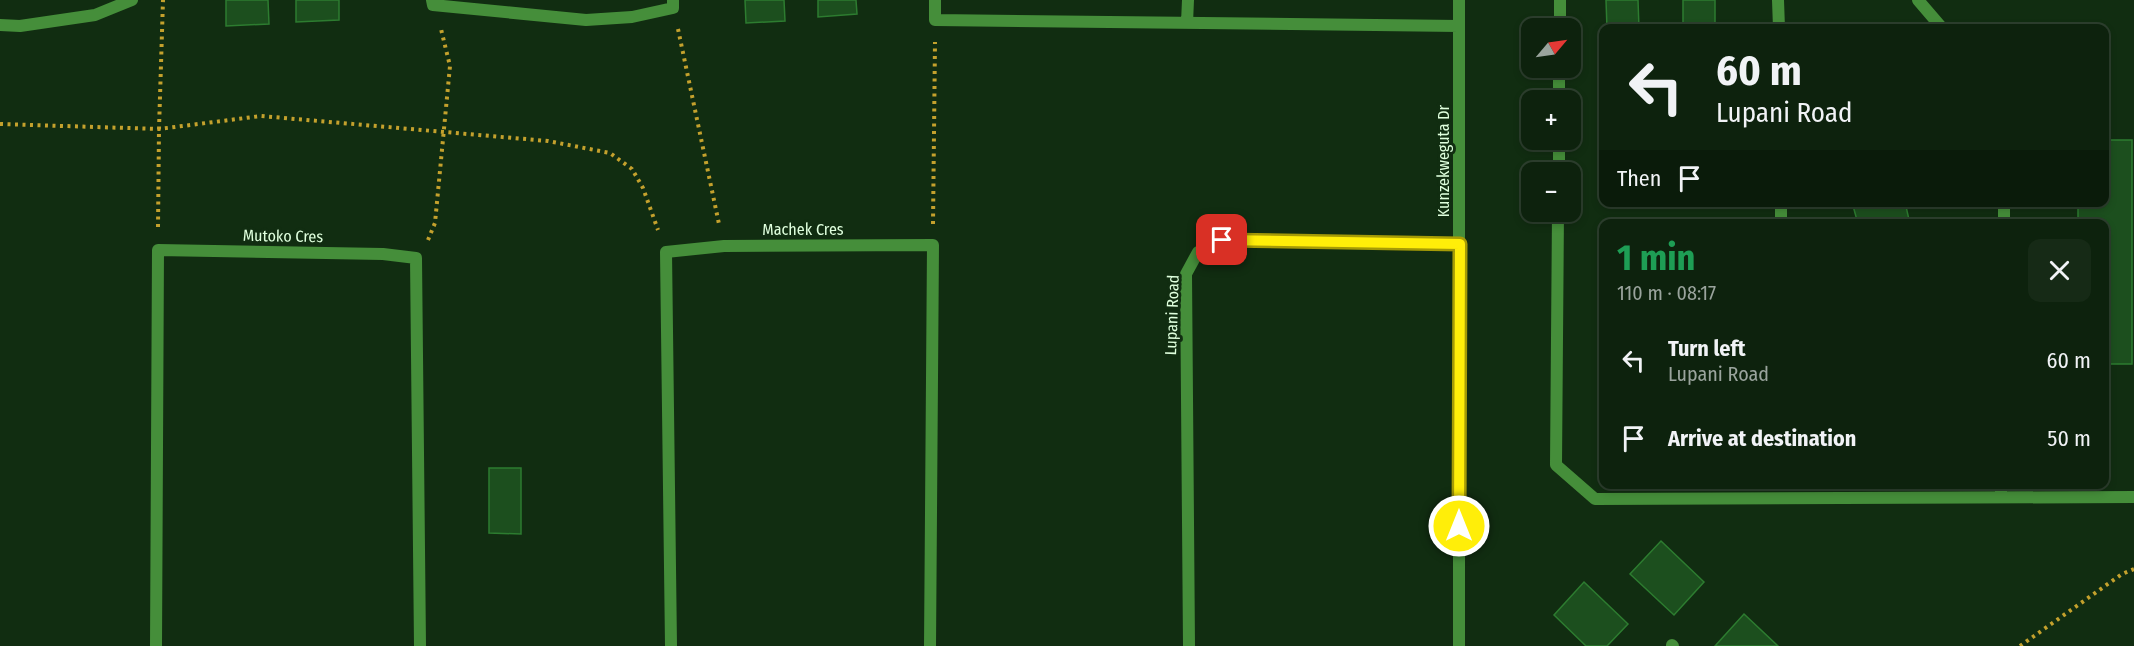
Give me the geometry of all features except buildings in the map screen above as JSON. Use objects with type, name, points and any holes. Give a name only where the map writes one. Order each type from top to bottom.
[{"type":"street","points":[[0,25],[20,26],[95,15],[132,0]]},
{"type":"street","points":[[935,0],[935,20],[1459,26]]},
{"type":"street","points":[[1187,23],[1188,0]]},
{"type":"street","name":"Kunzekweguta Dr","points":[[1459,0],[1459,646]]},
{"type":"street","points":[[1560,0],[1560,18]]},
{"type":"street","points":[[1778,0],[1779,24]]},
{"type":"street","points":[[1918,0],[1939,24]]},
{"type":"street","points":[[433,2],[586,20],[632,17],[673,4]]},
{"type":"street","points":[[1558,222],[1556,465],[1595,499],[1785,498],[2001,491],[2134,497]]},
{"type":"street","name":"Lupani Road","points":[[1189,646],[1186,274],[1198,252],[1222,240],[1460,244]]},
{"type":"street","points":[[930,646],[933,245]]},
{"type":"street","name":"Machek Cres","points":[[666,252],[724,246],[933,245]]},
{"type":"street","points":[[156,646],[158,250]]},
{"type":"street","name":"Mutoko Cres","points":[[158,250],[383,254],[416,258]]},
{"type":"street","points":[[666,252],[671,646]]},
{"type":"street","points":[[416,258],[420,646]]},
{"type":"street","points":[[1785,489],[1785,498]]},
{"type":"path","points":[[158,250],[163,0]]},
{"type":"path","points":[[416,258],[428,242],[435,223],[450,66],[433,2]]},
{"type":"path","points":[[673,4],[724,246]]},
{"type":"path","points":[[933,245],[935,20]]},
{"type":"path","points":[[0,124],[159,129],[261,116],[548,141],[610,153],[632,169],[644,188],[666,252]]},
{"type":"path","points":[[2020,646],[2122,574],[2134,569]]},
{"type":"route","points":[[1222,240],[1460,244],[1459,526]]}]
